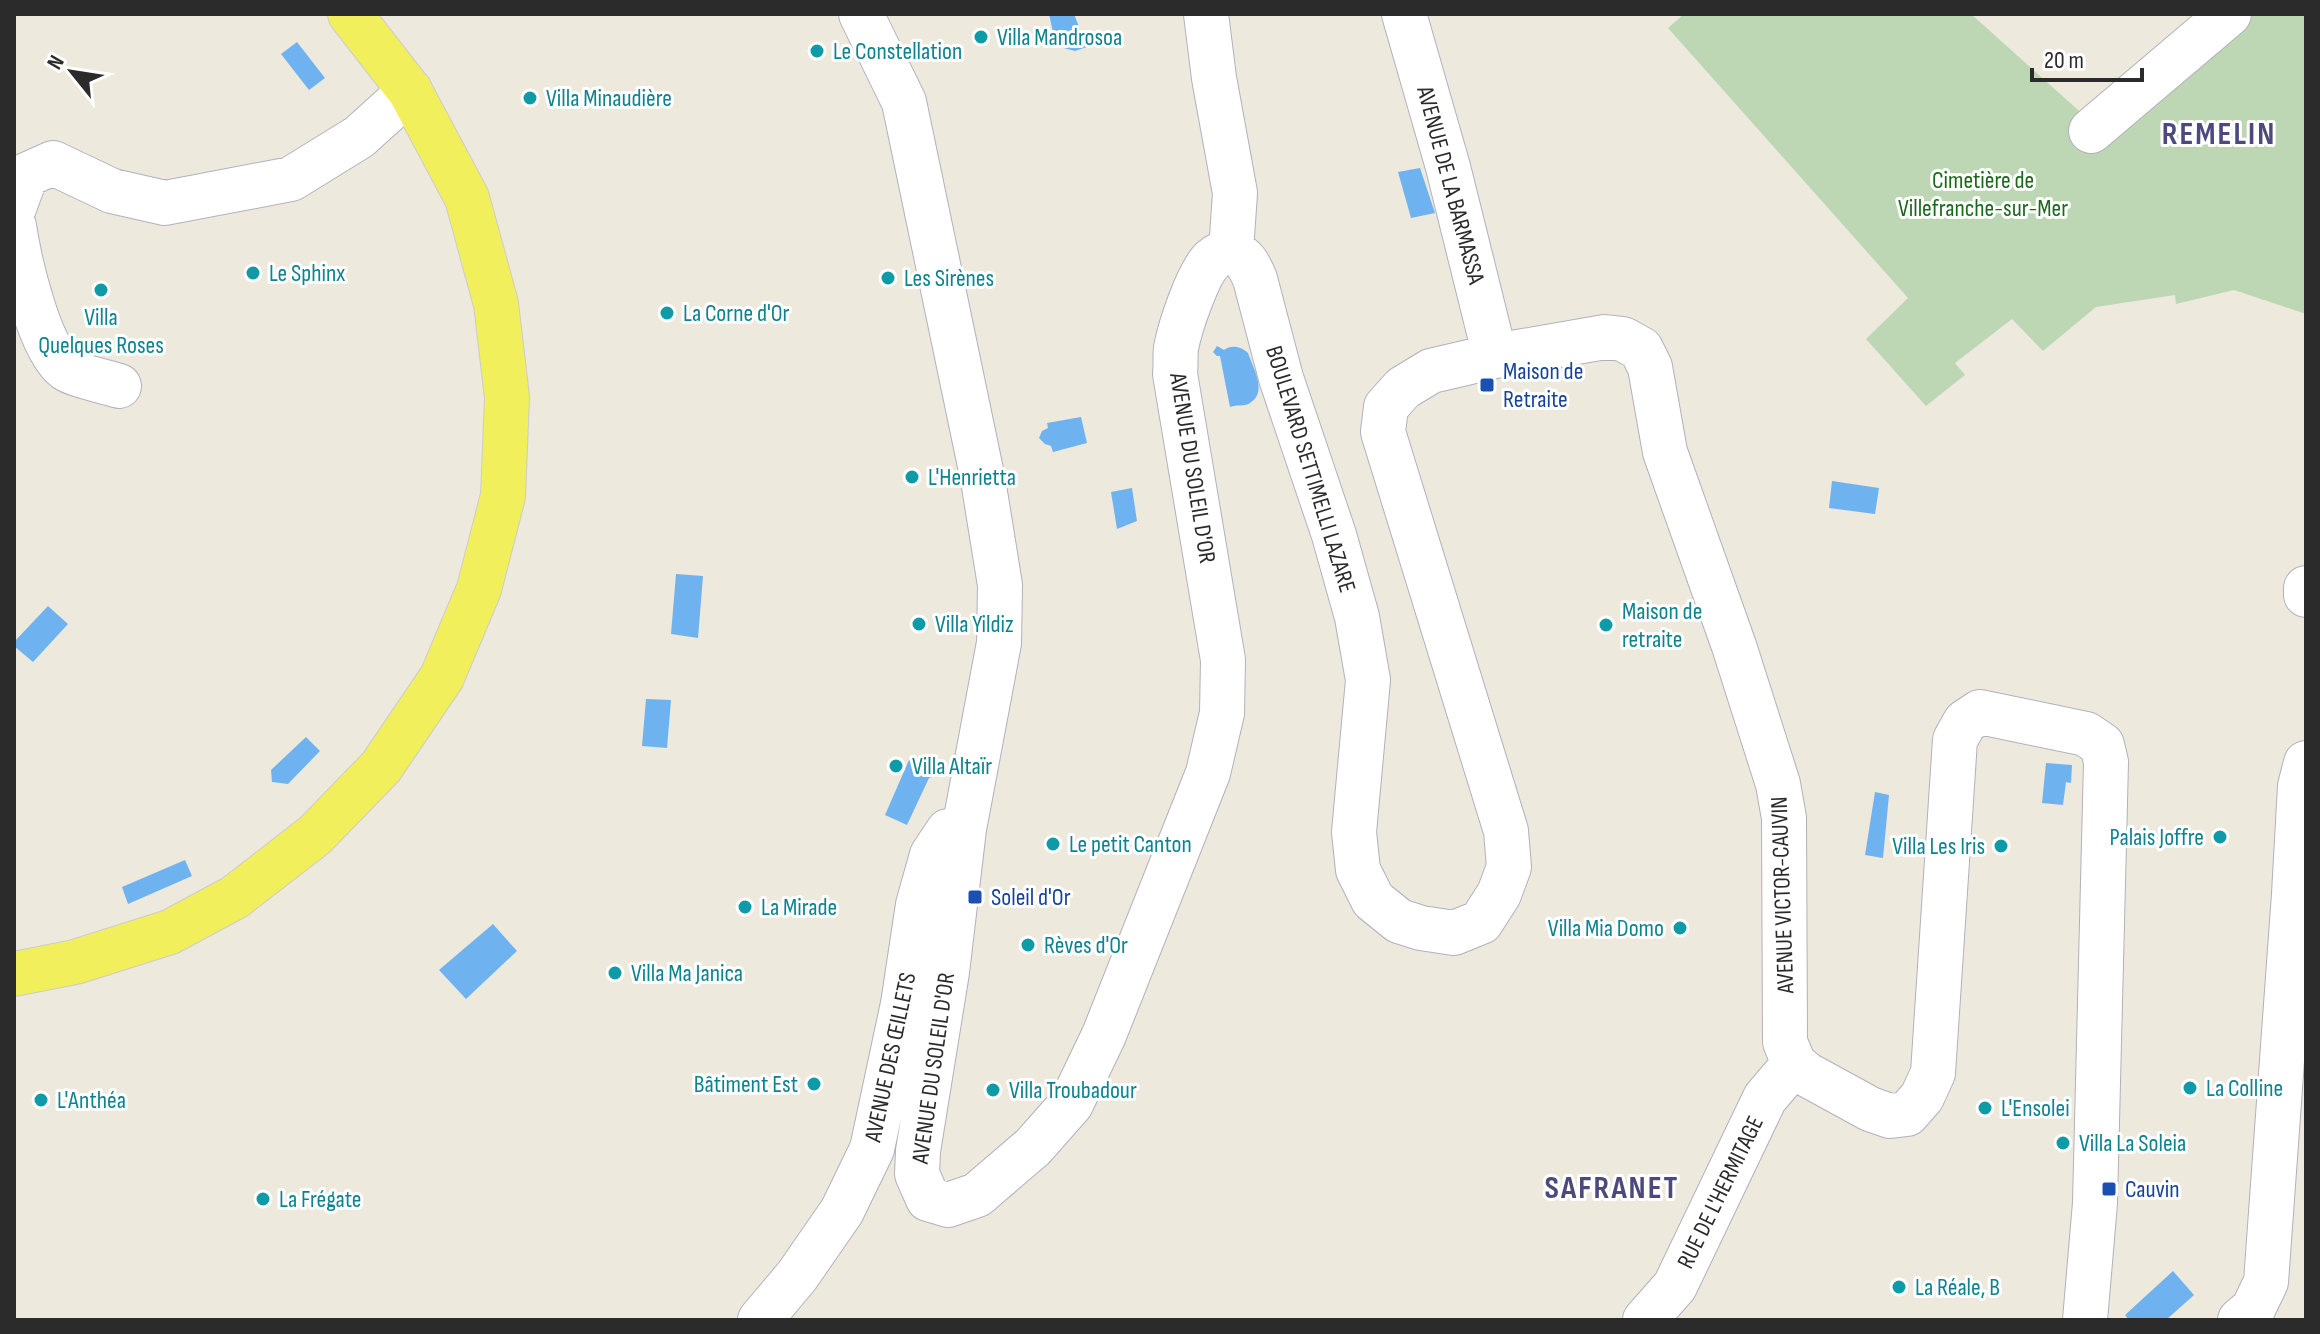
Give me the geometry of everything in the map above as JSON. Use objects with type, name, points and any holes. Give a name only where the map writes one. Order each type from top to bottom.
[{"type":"main road","points":[[14,974],[75,962],[170,932],[235,897],[315,835],[381,767],[442,677],[479,589],[503,496],[507,397],[496,304],[467,198],[410,91],[350,14]]},
{"type":"street","name":"AVENUE DU SOLEIL D'OR","points":[[861,14],[904,102],[983,480],[1000,585],[999,643],[964,829],[947,972],[918,1151],[917,1174],[928,1199],[948,1205],[977,1195],[1033,1147],[1071,1104],[1104,1035],[1208,773],[1222,713],[1223,660],[1175,374],[1176,349],[1184,318],[1210,260],[1231,251]]},
{"type":"street","points":[[1206,14],[1235,193],[1231,251]]},
{"type":"street","name":"AVENUE DE LA BARMASSA","points":[[1404,14],[1448,167],[1495,356]]},
{"type":"street","points":[[2091,131],[2229,14]]},
{"type":"street","points":[[14,208],[26,175],[53,163],[112,191],[165,203],[291,179],[359,137],[410,91]]},
{"type":"street","points":[[14,226],[19,257],[45,343],[66,370],[119,386]]},
{"type":"street","name":"BOULEVARD SETTIMELLI LAZARE","points":[[1231,251],[1241,255],[1248,263],[1255,279],[1281,378],[1334,535],[1357,617],[1368,680],[1354,832],[1358,870],[1373,900],[1399,921]]},
{"type":"street","name":"AVENUE VICTOR-CAUVIN","points":[[1399,921],[1454,933],[1481,922],[1499,894],[1509,867],[1506,831],[1383,432],[1386,407],[1403,388],[1431,371],[1495,356],[1605,337],[1623,339],[1641,349],[1650,367],[1665,452],[1734,646],[1778,784],[1784,818],[1785,1042],[1794,1064]]},
{"type":"street","points":[[2306,588],[2306,595]]},
{"type":"street","points":[[1794,1064],[1806,1074],[1870,1109],[1890,1116],[1907,1114],[1922,1097],[1933,1073],[1955,740],[1965,722],[1980,712],[2086,734],[2102,745],[2106,762],[2095,1203],[2085,1320]]},
{"type":"street","points":[[2240,1320],[2253,1309],[2266,1282],[2300,786],[2306,763]]},
{"type":"street","name":"AVENUE DES ŒILLETS","points":[[760,1320],[797,1276],[842,1211],[872,1149],[903,1004],[918,905],[928,868],[932,855],[948,831],[964,829]]},
{"type":"street","name":"RUE DE L'HERMITAGE","points":[[1645,1320],[1675,1286],[1765,1098],[1794,1064]]},
{"type":"green space","name":"Cimetière de Villefranche-sur-Mer","points":[[1684,14],[1971,14],[2087,118],[2212,14],[2306,14],[2306,314],[2234,290],[2176,304],[2175,295],[2096,307],[2043,351],[2012,319],[1955,363],[1965,375],[1926,406],[1866,339],[1908,298],[1668,28]]},
{"type":"water","points":[[1049,14],[1074,14],[1087,47],[1075,51],[1056,46]]},
{"type":"water","points":[[297,42],[325,78],[309,90],[281,54]]},
{"type":"water","points":[[1420,168],[1435,213],[1411,218],[1398,172]]},
{"type":"water","points":[[1217,346],[1224,350],[1237,347],[1248,353],[1259,386],[1250,403],[1230,407],[1220,356],[1213,352]]},
{"type":"water","points":[[1081,417],[1087,443],[1053,452],[1051,446],[1039,438],[1042,431],[1048,428],[1047,423]]},
{"type":"water","points":[[1832,481],[1879,488],[1875,514],[1829,508]]},
{"type":"water","points":[[1132,488],[1137,521],[1117,529],[1111,492]]},
{"type":"water","points":[[676,574],[703,576],[698,638],[671,634]]},
{"type":"water","points":[[48,606],[68,624],[33,662],[14,646],[14,642]]},
{"type":"water","points":[[646,699],[671,700],[667,748],[642,746]]},
{"type":"water","points":[[306,737],[320,751],[288,784],[272,782],[271,770]]},
{"type":"water","points":[[909,760],[935,769],[907,825],[885,815]]},
{"type":"water","points":[[2046,763],[2072,765],[2071,783],[2066,782],[2063,805],[2042,803]]},
{"type":"water","points":[[1875,792],[1889,795],[1883,858],[1865,855]]},
{"type":"water","points":[[185,860],[192,876],[128,904],[122,887]]},
{"type":"water","points":[[493,924],[517,951],[466,999],[439,970]]},
{"type":"water","points":[[2173,1271],[2194,1295],[2166,1320],[2129,1320],[2125,1315]]},
{"type":"place","name":"Villa Mandrosoa","points":[[981,37]]},
{"type":"place","name":"Le Constellation","points":[[817,51]]},
{"type":"place","name":"Villa Minaudière","points":[[530,98]]},
{"type":"place","name":"Le Sphinx","points":[[253,273]]},
{"type":"place","name":"Les Sirènes","points":[[888,278]]},
{"type":"place","name":"Villa Quelques Roses","points":[[101,290]]},
{"type":"place","name":"La Corne d'Or","points":[[667,313]]},
{"type":"place","name":"Maison de Retraite","points":[[1487,385]]},
{"type":"place","name":"L'Henrietta","points":[[912,477]]},
{"type":"place","name":"Villa Yildiz","points":[[919,624]]},
{"type":"place","name":"Maison de retraite","points":[[1606,625]]},
{"type":"place","name":"Villa Altaïr","points":[[896,766]]},
{"type":"place","name":"Palais Joffre","points":[[2220,837]]},
{"type":"place","name":"Le petit Canton","points":[[1053,844]]},
{"type":"place","name":"Villa Les Iris","points":[[2001,846]]},
{"type":"place","name":"Soleil d'Or","points":[[975,897]]},
{"type":"place","name":"La Mirade","points":[[745,907]]},
{"type":"place","name":"Villa Mia Domo","points":[[1680,928]]},
{"type":"place","name":"Rèves d'Or","points":[[1028,945]]},
{"type":"place","name":"Villa Ma Janica","points":[[615,973]]},
{"type":"place","name":"Bâtiment Est","points":[[814,1084]]},
{"type":"place","name":"La Colline","points":[[2190,1088]]},
{"type":"place","name":"Villa Troubadour","points":[[993,1090]]},
{"type":"place","name":"L'Anthéa","points":[[41,1100]]},
{"type":"place","name":"L'Ensolei","points":[[1985,1108]]},
{"type":"place","name":"Villa La Soleia","points":[[2063,1143]]},
{"type":"place","name":"Cauvin","points":[[2109,1189]]},
{"type":"place","name":"La Frégate","points":[[263,1199]]},
{"type":"place","name":"La Réale, B","points":[[1899,1287]]},
{"type":"district","name":"REMELIN","points":[[2219,133]]},
{"type":"district","name":"SAFRANET","points":[[1612,1187]]}]
